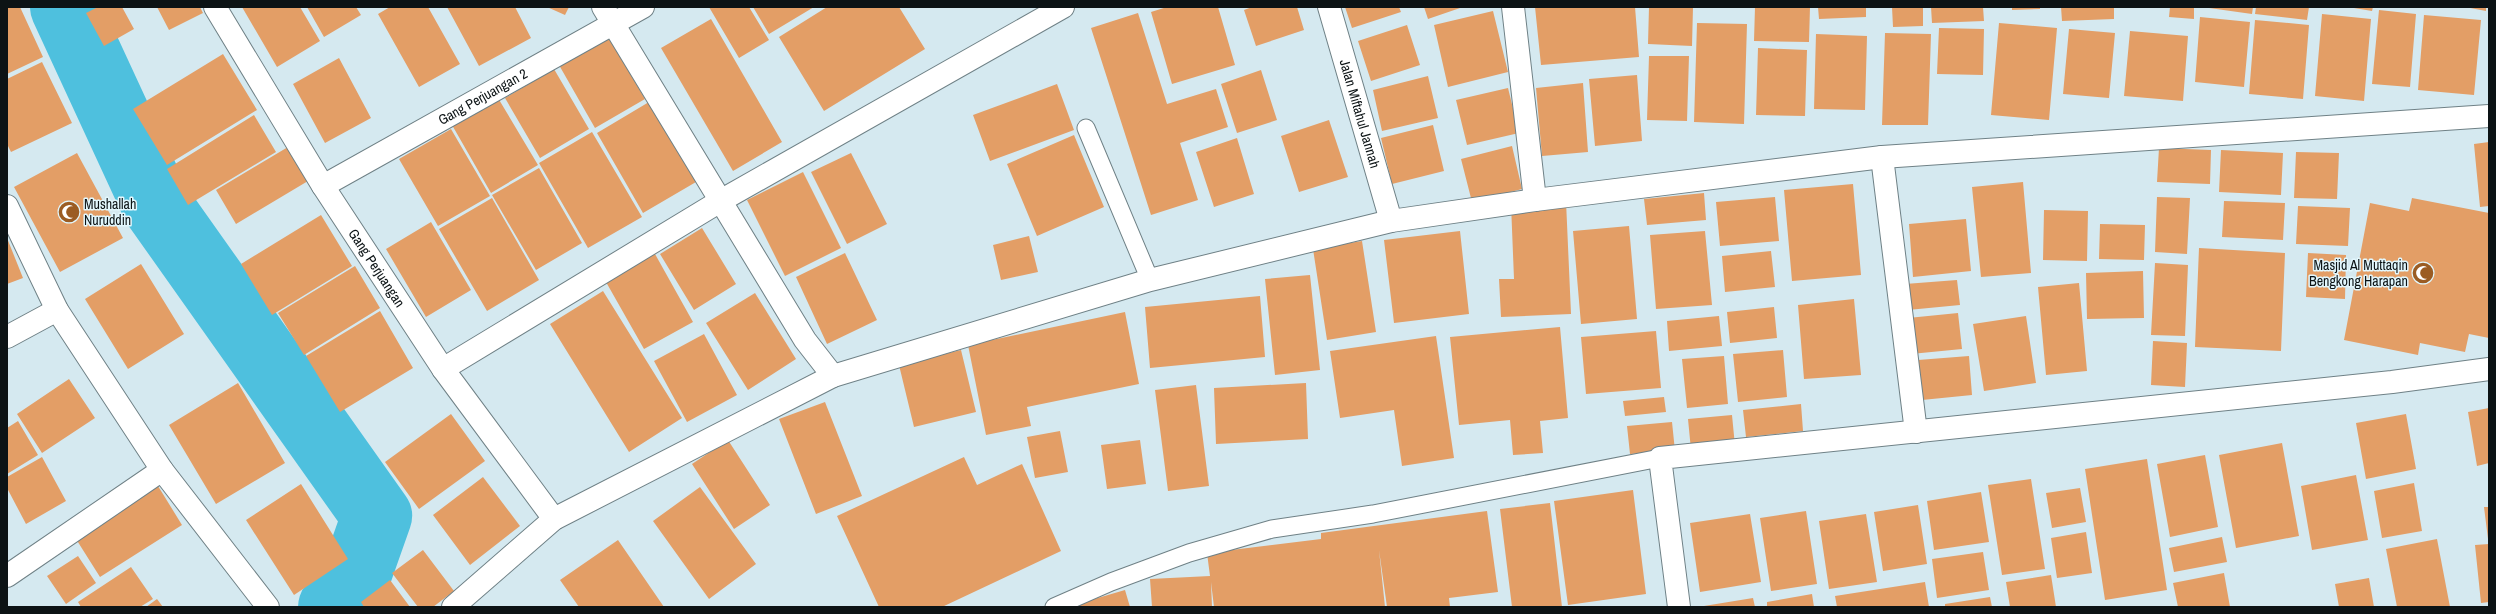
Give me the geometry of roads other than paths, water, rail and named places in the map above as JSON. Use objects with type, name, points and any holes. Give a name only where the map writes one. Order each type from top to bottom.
[{"type":"street","name":"Gang Perjuangan","points":[[215,7],[323,186],[443,369],[554,519]]},
{"type":"street","name":"Gang Perjuangan 2","points":[[323,186],[609,16],[643,7]]},
{"type":"street","points":[[443,369],[722,200],[1063,7]]},
{"type":"street","name":"Jalan Miftahul Jannah","points":[[1330,7],[1391,221]]},
{"type":"street","points":[[1513,7],[1535,200]]},
{"type":"street","points":[[609,16],[722,200],[805,340],[833,376]]},
{"type":"street","points":[[454,607],[554,519],[833,376],[1150,280],[1391,221],[1535,200],[1882,157],[2489,116]]},
{"type":"street","points":[[1882,157],[1916,432]]},
{"type":"street","points":[[7,206],[57,310],[162,470],[268,607]]},
{"type":"street","points":[[7,337],[57,310]]},
{"type":"street","points":[[1679,607],[1660,458],[2392,382],[2489,369]]},
{"type":"street","points":[[7,576],[162,470]]},
{"type":"lane","points":[[1086,128],[1150,280]]},
{"type":"lane","points":[[1054,607],[1112,582],[1189,553],[1272,529],[1373,514],[1660,458]]},
{"type":"waterway","points":[[65,7],[156,204],[377,516],[353,584],[333,607]]},
{"type":"place","name":"Mushallah Nuruddin","points":[[69,212]]},
{"type":"place","name":"Masjid Al Muttaqin Bengkong Harapan","points":[[2423,273]]}]
